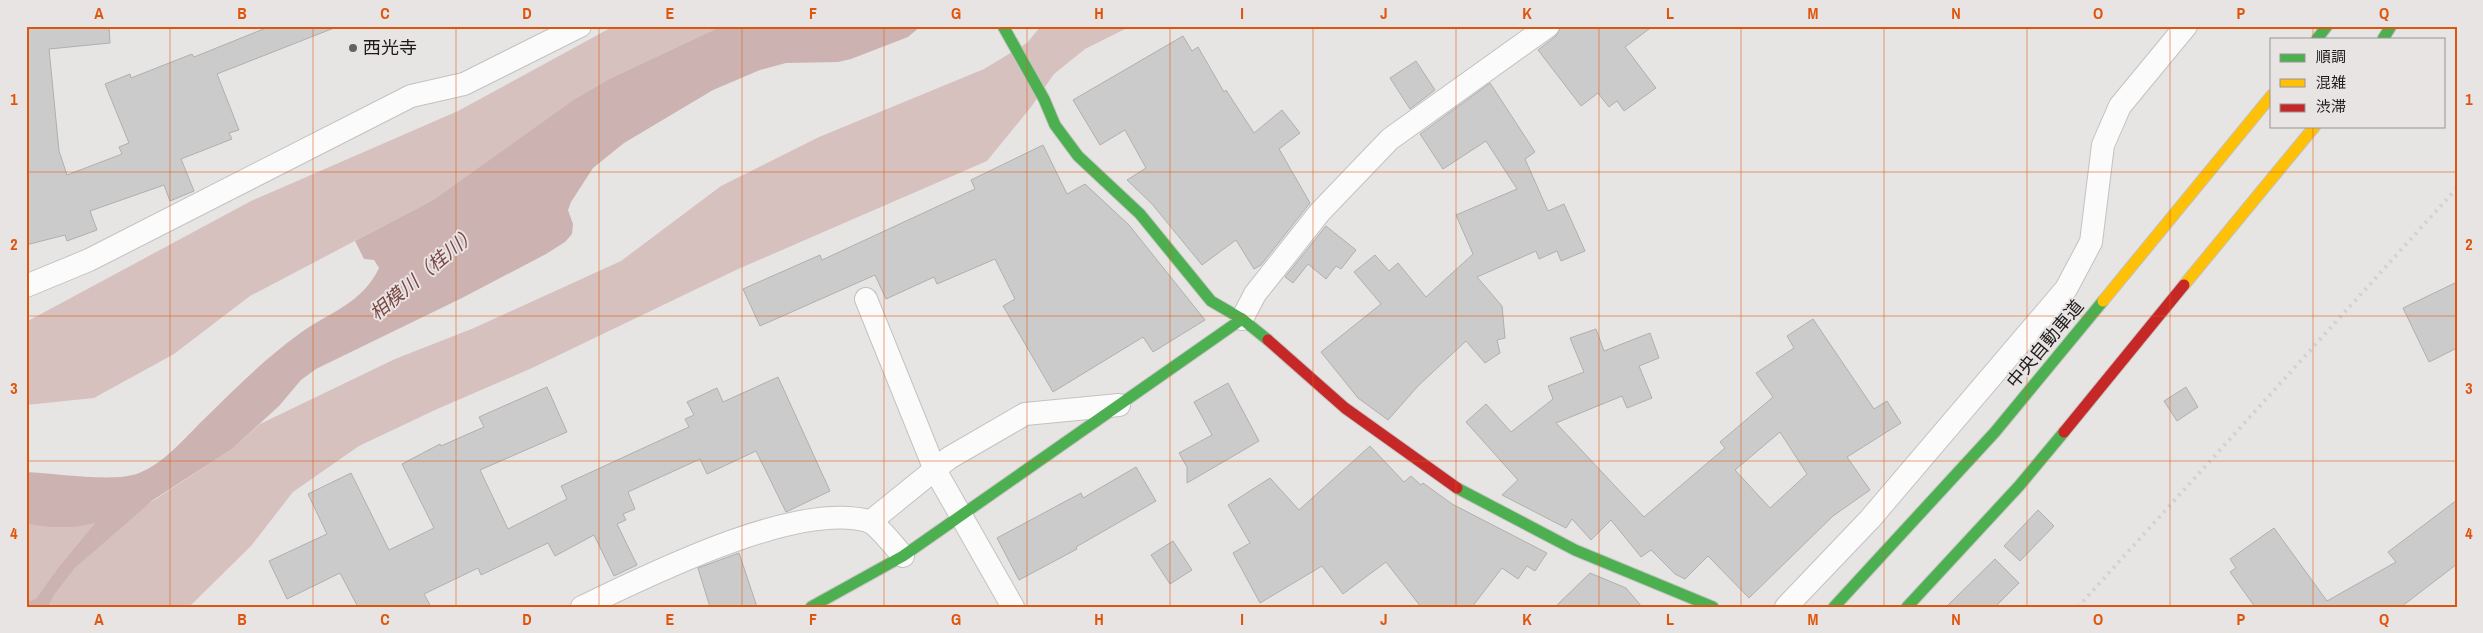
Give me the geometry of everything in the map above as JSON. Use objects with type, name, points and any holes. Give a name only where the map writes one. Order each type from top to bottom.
[{"type":"main road","points":[[1003,26],[1044,99],[1055,125],[1078,156],[1140,214],[1211,301],[1242,319],[1292,360],[1345,408],[1459,490],[1576,550],[1713,607]]},
{"type":"main road","points":[[2318,38],[2327,26]]},
{"type":"main road","points":[[2384,38],[2392,26]]},
{"type":"main road","name":"中央自動車道","points":[[1834,607],[1995,432],[2270,97]]},
{"type":"main road","points":[[1907,607],[2019,486],[2312,128]]},
{"type":"main road","points":[[811,607],[903,556],[1242,319]]},
{"type":"street","points":[[26,286],[89,260],[411,96],[464,84],[580,26]]},
{"type":"street","points":[[1242,319],[1255,294],[1320,212],[1390,140],[1548,26]]},
{"type":"street","points":[[1786,607],[1870,519],[2066,289],[2091,242],[2103,145],[2120,106],[2186,26]]},
{"type":"street","points":[[866,299],[934,470],[1013,607]]},
{"type":"street","points":[[870,522],[949,458],[1025,414],[1120,405]]},
{"type":"street","points":[[582,607],[640,579],[776,526],[841,518],[870,522],[903,556]]},
{"type":"shaded area","points":[[614,26],[722,26],[609,79],[573,100],[433,200],[250,296],[174,354],[94,398],[26,405],[26,322],[251,201],[458,111]]},
{"type":"shaded area","points":[[1041,26],[1131,26],[1085,49],[1054,74],[1031,107],[987,161],[736,270],[532,368],[435,410],[359,446],[293,492],[251,546],[189,607],[48,607],[55,594],[75,568],[142,508],[232,449],[260,424],[395,359],[474,328],[621,261],[721,186],[819,137],[984,69],[1027,43]]},
{"type":"shaded area","points":[[96,522],[57,569],[36,600],[26,602],[26,524],[61,526]]},
{"type":"water","name":"相模川（桂川）","points":[[722,26],[921,26],[908,37],[851,59],[838,62],[786,63],[760,70],[713,90],[624,143],[593,168],[571,202],[568,210],[573,224],[572,234],[565,242],[462,298],[316,369],[301,380],[279,406],[232,449],[153,500],[75,568],[55,594],[48,607],[26,607],[26,602],[36,599],[57,569],[95,523],[75,527],[50,527],[26,524],[26,472],[84,477],[116,477],[139,473],[157,464],[273,355],[310,326],[344,306],[364,290],[379,268],[374,260],[364,259],[355,241],[433,200],[573,100],[609,79]]},
{"type":"building","points":[[26,26],[109,26],[110,43],[49,49],[59,151],[67,175],[122,154],[119,147],[129,143],[105,84],[130,74],[131,78],[192,54],[194,57],[271,26],[334,28],[217,74],[239,130],[229,133],[232,139],[181,159],[194,191],[170,201],[164,185],[90,211],[97,230],[67,241],[65,235],[26,245]]},
{"type":"building","points":[[1561,26],[1653,26],[1625,47],[1656,88],[1624,111],[1617,101],[1609,107],[1598,93],[1581,106],[1538,50],[1556,36]]},
{"type":"building","points":[[1183,36],[1192,51],[1198,47],[1224,92],[1226,90],[1254,133],[1282,110],[1300,133],[1279,149],[1310,203],[1261,265],[1254,269],[1236,240],[1202,265],[1152,204],[1127,180],[1146,168],[1125,130],[1100,145],[1073,100]]},
{"type":"building","points":[[1416,61],[1435,90],[1410,109],[1390,78]]},
{"type":"building","points":[[1490,83],[1535,152],[1525,159],[1548,211],[1564,204],[1585,251],[1561,261],[1557,251],[1539,259],[1536,251],[1477,277],[1502,306],[1505,338],[1497,340],[1500,353],[1485,363],[1466,341],[1418,386],[1388,420],[1358,398],[1321,352],[1381,304],[1354,272],[1375,255],[1389,271],[1398,263],[1426,297],[1473,254],[1456,215],[1517,189],[1486,141],[1443,169],[1420,134]]},
{"type":"building","points":[[1043,145],[1067,194],[1085,184],[1129,225],[1205,320],[1153,352],[1143,337],[1053,392],[1003,306],[1015,299],[995,259],[937,284],[934,277],[886,299],[875,275],[760,326],[743,289],[820,255],[822,260],[975,189],[971,180]]},
{"type":"building","points":[[1326,226],[1356,250],[1341,269],[1336,266],[1326,279],[1308,264],[1293,283],[1285,277]]},
{"type":"building","points":[[2457,282],[2457,348],[2429,362],[2403,308]]},
{"type":"building","points":[[1813,319],[1874,409],[1887,401],[1901,423],[1847,457],[1870,490],[1833,516],[1749,598],[1708,556],[1685,579],[1675,574],[1651,550],[1641,557],[1611,520],[1591,540],[1572,519],[1566,528],[1502,495],[1518,480],[1466,422],[1486,404],[1511,432],[1553,399],[1548,386],[1584,372],[1570,338],[1596,329],[1604,351],[1650,333],[1659,358],[1639,366],[1652,398],[1627,408],[1622,396],[1556,423],[1644,517],[1725,448],[1720,442],[1773,397],[1756,373],[1794,348],[1787,336]],"holes":[[[1780,432],[1807,474],[1770,508],[1735,470]]]},
{"type":"building","points":[[778,377],[830,491],[786,512],[756,451],[707,474],[700,459],[628,492],[635,509],[623,514],[626,520],[617,524],[637,565],[614,576],[594,535],[555,556],[548,543],[481,575],[478,568],[424,594],[431,607],[358,607],[340,573],[287,599],[269,561],[327,534],[308,494],[351,473],[389,550],[434,528],[402,464],[440,444],[441,446],[484,427],[479,417],[547,387],[567,432],[480,470],[508,529],[567,499],[561,486],[689,427],[685,419],[694,415],[687,402],[717,388],[723,402]]},
{"type":"building","points":[[1228,383],[1259,441],[1187,483],[1187,467],[1179,453],[1212,435],[1194,402]]},
{"type":"building","points":[[2186,387],[2198,407],[2177,421],[2164,401]]},
{"type":"building","points":[[1370,446],[1404,482],[1411,476],[1421,485],[1423,483],[1452,504],[1547,553],[1535,571],[1527,566],[1518,579],[1502,568],[1472,607],[1421,607],[1386,562],[1343,594],[1322,566],[1260,603],[1233,553],[1250,543],[1228,505],[1270,478],[1299,510]]},
{"type":"building","points":[[1136,467],[1156,501],[1076,547],[1077,549],[1019,580],[997,538],[1081,493],[1083,498]]},
{"type":"building","points":[[2457,500],[2457,564],[2401,607],[2255,607],[2230,572],[2236,568],[2230,559],[2274,528],[2327,601],[2396,562],[2388,552]]},
{"type":"building","points":[[2038,510],[2054,526],[2020,561],[2004,546]]},
{"type":"building","points":[[1173,541],[1192,570],[1170,584],[1151,555]]},
{"type":"building","points":[[739,553],[757,607],[710,607],[698,568]]},
{"type":"building","points":[[1995,559],[2019,583],[1995,607],[1946,607]]},
{"type":"building","points":[[1590,573],[1626,588],[1642,607],[1555,607]]},
{"type":"railway","points":[[2078,607],[2457,188]]},
{"type":"traffic: fast","points":[[1003,26],[1044,99],[1055,125],[1078,156],[1140,214],[1211,301],[1242,319],[1268,340]]},
{"type":"traffic: fast","points":[[2318,38],[2327,26]]},
{"type":"traffic: fast","points":[[2384,38],[2391,26]]},
{"type":"traffic: fast","points":[[1834,607],[1995,432],[2103,301]]},
{"type":"traffic: fast","points":[[811,607],[903,556],[1242,319]]},
{"type":"traffic: fast","points":[[1907,607],[2019,486],[2064,432]]},
{"type":"traffic: fast","points":[[1457,488],[1575,550],[1713,607]]},
{"type":"traffic: slow","points":[[2103,301],[2270,97]]},
{"type":"traffic: slow","points":[[2184,285],[2313,128]]},
{"type":"traffic: jam","points":[[2064,432],[2184,285]]},
{"type":"traffic: jam","points":[[1268,340],[1345,408],[1457,488]]},
{"type":"place","name":"西光寺","points":[[353,48]]}]
